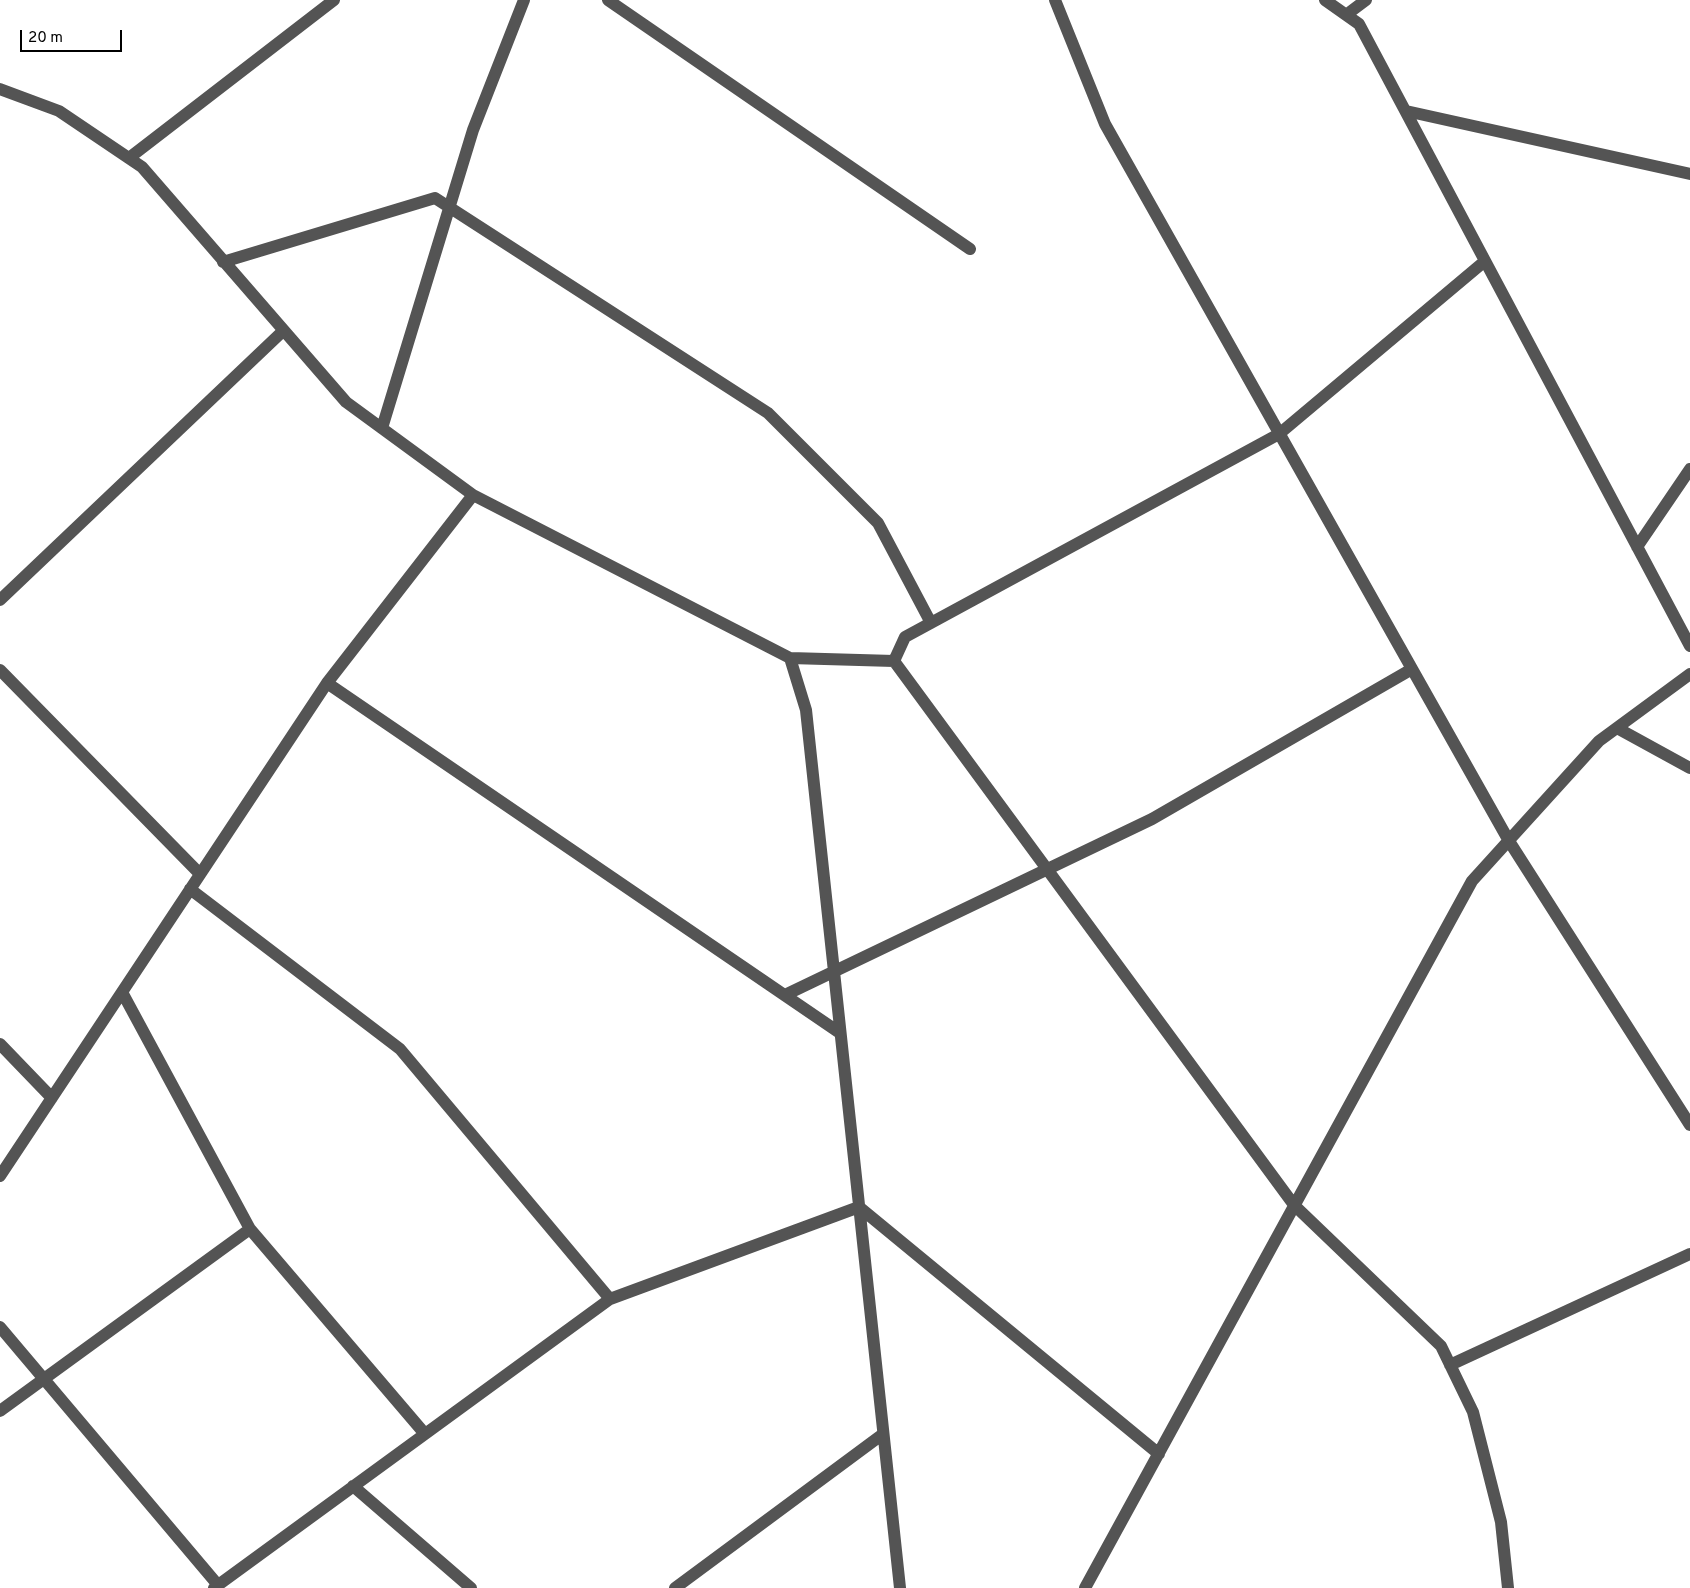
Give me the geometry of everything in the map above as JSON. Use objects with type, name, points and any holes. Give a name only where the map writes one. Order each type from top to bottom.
[{"type":"street","points":[[129,158],[334,0]]},
{"type":"street","points":[[382,428],[473,130],[524,0]]},
{"type":"street","points":[[608,0],[970,249]]},
{"type":"street","points":[[1054,0],[1105,124],[1412,670],[1509,841],[1690,1125]]},
{"type":"street","points":[[1325,0],[1359,24],[1690,646]]},
{"type":"street","points":[[1346,15],[1366,0]]},
{"type":"street","points":[[0,89],[59,111],[142,167],[346,402],[473,495],[790,658],[894,661]]},
{"type":"street","points":[[1406,111],[1690,174]]},
{"type":"street","points":[[223,262],[435,198],[768,413],[878,523],[931,623]]},
{"type":"street","points":[[894,661],[905,637],[1279,434],[1485,261]]},
{"type":"street","points":[[0,600],[284,331]]},
{"type":"street","points":[[1637,546],[1690,469]]},
{"type":"street","points":[[0,1176],[327,683],[473,495]]},
{"type":"street","points":[[790,658],[806,710],[900,1588]]},
{"type":"street","points":[[894,661],[1294,1205],[1441,1346],[1473,1412],[1501,1522],[1508,1588]]},
{"type":"street","points":[[0,670],[200,874]]},
{"type":"street","points":[[785,995],[1152,819],[1412,670]]},
{"type":"street","points":[[1085,1588],[1472,881],[1599,741],[1690,674]]},
{"type":"street","points":[[327,683],[840,1033]]},
{"type":"street","points":[[1617,728],[1690,768]]},
{"type":"street","points":[[190,889],[400,1049],[610,1299]]},
{"type":"street","points":[[122,992],[250,1229],[425,1434]]},
{"type":"street","points":[[0,1044],[52,1098]]},
{"type":"street","points":[[859,1208],[1158,1454]]},
{"type":"street","points":[[0,1327],[216,1586],[610,1299],[859,1208]]},
{"type":"street","points":[[0,1411],[250,1229]]},
{"type":"street","points":[[1450,1365],[1690,1254]]},
{"type":"street","points":[[675,1588],[884,1434]]},
{"type":"street","points":[[353,1486],[471,1588]]}]
